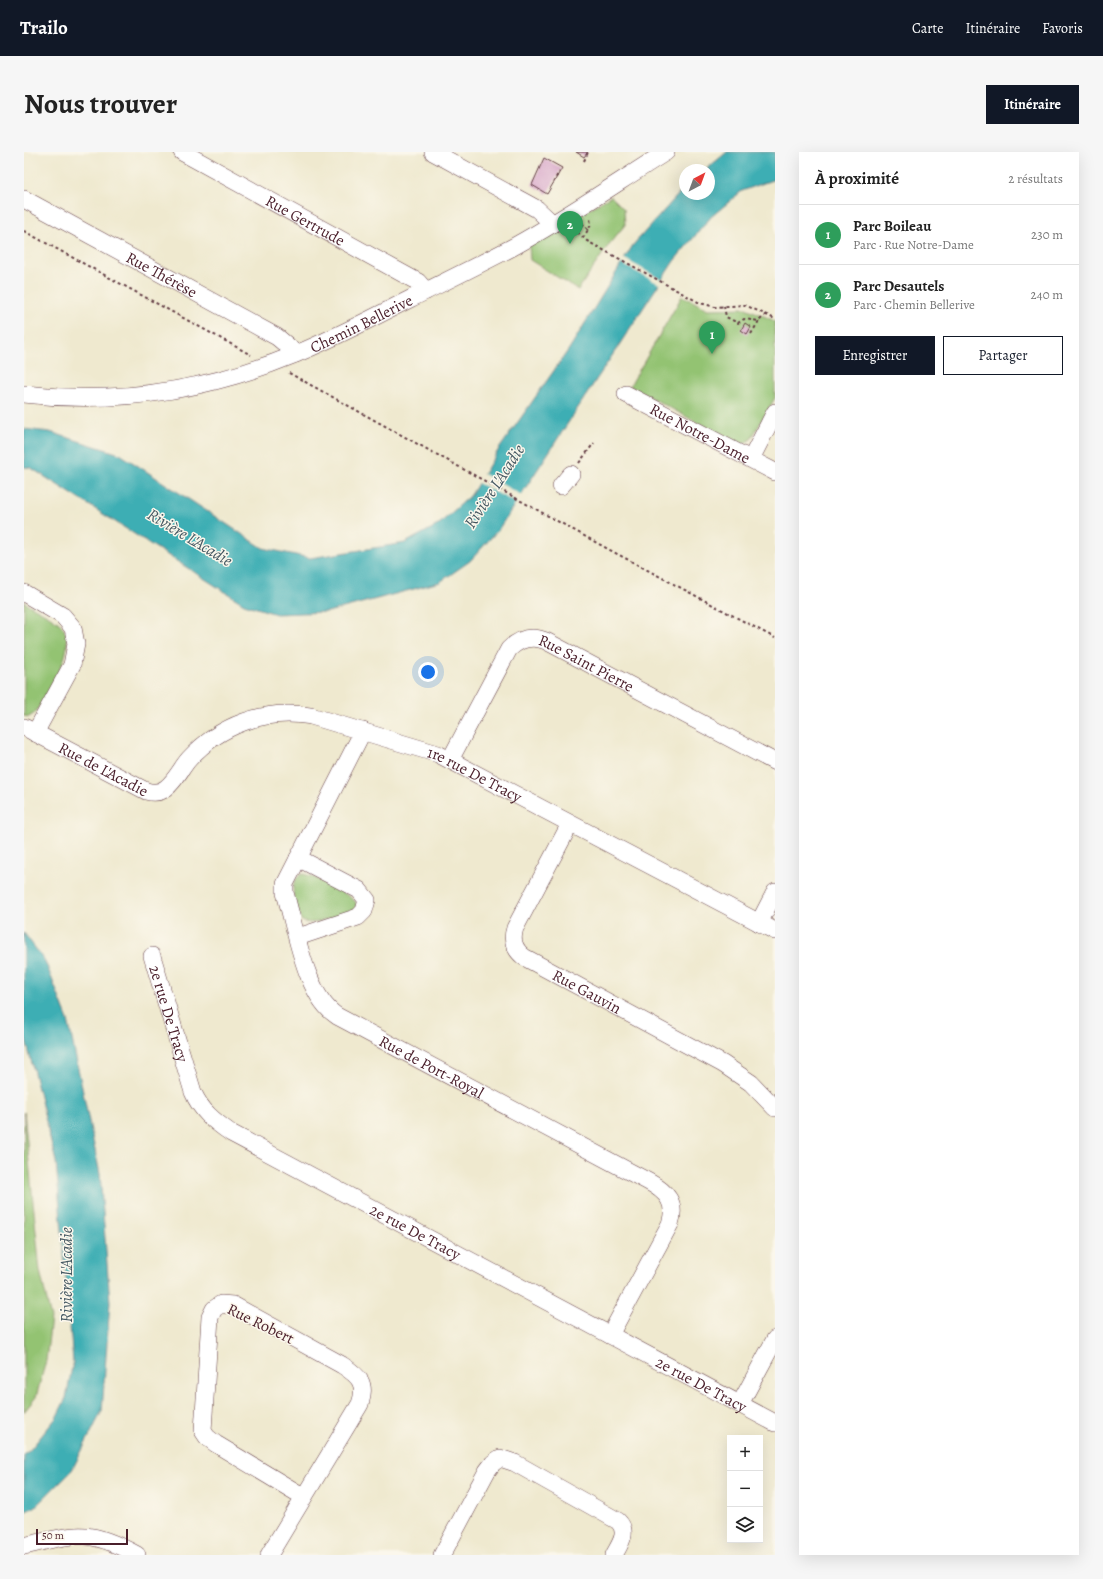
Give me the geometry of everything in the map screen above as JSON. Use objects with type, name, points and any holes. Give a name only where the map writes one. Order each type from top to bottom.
[{"type":"street","name":"Rue Gertrude","points":[[182,152],[418,282],[426,291]]},
{"type":"street","points":[[433,152],[537,209],[553,224]]},
{"type":"street","name":"Chemin Bellerive","points":[[24,394],[84,398],[141,395],[219,380],[295,354],[513,247],[553,224],[666,152]]},
{"type":"street","name":"Rue Thérèse","points":[[24,199],[277,337],[290,346],[295,354]]},
{"type":"street","name":"Rue Notre-Dame","points":[[626,394],[729,449],[751,458],[775,472]]},
{"type":"street","points":[[751,458],[775,412]]},
{"type":"street","name":"Rue de L'Acadie","points":[[24,593],[63,616],[72,628],[76,644],[72,665],[30,730],[146,791],[159,792],[171,783]]},
{"type":"street","name":"Rue Saint Pierre","points":[[450,760],[509,649],[520,640],[533,637],[546,641],[775,762]]},
{"type":"street","name":"1re rue De Tracy","points":[[171,783],[189,759],[207,742],[228,729],[258,717],[278,714],[302,714],[426,749],[450,760],[775,931]]},
{"type":"street","name":"Rue de Port-Royal","points":[[364,731],[286,879],[284,888],[316,992],[332,1012],[653,1184],[668,1196],[672,1211],[670,1224],[610,1335]]},
{"type":"street","name":"Rue Gauvin","points":[[570,824],[515,928],[513,939],[518,952],[524,957],[723,1064],[751,1084],[775,1108]]},
{"type":"street","points":[[298,858],[359,890],[367,900],[364,911],[358,917],[298,937]]},
{"type":"street","points":[[759,922],[775,892]]},
{"type":"street","name":"2e rue De Tracy","points":[[152,956],[193,1092],[200,1106],[215,1122],[231,1133],[775,1423]]},
{"type":"street","name":"Rue Robert","points":[[269,1555],[304,1497],[360,1404],[362,1396],[362,1383],[355,1374],[342,1365],[236,1307],[229,1304],[221,1304],[214,1309],[210,1317],[203,1431],[207,1437],[216,1444],[304,1497]]},
{"type":"street","points":[[740,1404],[775,1339]]},
{"type":"street","points":[[442,1555],[487,1471],[493,1462],[500,1458],[515,1463],[618,1521],[622,1528],[623,1536],[614,1555]]},
{"type":"street","points":[[24,1546],[66,1536],[84,1535],[110,1541],[137,1555]]},
{"type":"path","points":[[584,161],[588,152]]},
{"type":"path","points":[[554,183],[560,172]]},
{"type":"path","points":[[583,238],[591,222],[589,217],[574,226],[583,238],[682,294],[705,305],[745,305],[775,319]]},
{"type":"path","points":[[582,222],[588,230]]},
{"type":"path","points":[[24,231],[252,356]]},
{"type":"path","points":[[724,306],[726,317],[738,323],[744,319],[759,321]]},
{"type":"path","points":[[751,334],[759,321],[766,314]]},
{"type":"path","points":[[287,372],[458,467],[775,638]]},
{"type":"path","points":[[566,480],[594,443]]},
{"type":"green space","points":[[611,196],[624,209],[625,225],[610,243],[578,290],[530,260],[529,245]]},
{"type":"green space","points":[[682,296],[708,309],[746,308],[775,321],[775,398],[751,439],[742,445],[733,442],[630,386]]},
{"type":"green space","points":[[24,602],[59,623],[65,632],[67,643],[65,656],[54,681],[35,713],[29,717],[24,716]]},
{"type":"green space","points":[[302,874],[314,877],[346,894],[356,902],[356,909],[320,922],[312,923],[301,920],[295,902],[293,889],[297,878]]},
{"type":"green space","points":[[24,1112],[40,1271],[51,1318],[46,1361],[36,1397],[24,1412]]},
{"type":"water","name":"Rivière L'Acadie","points":[[727,152],[775,152],[775,179],[742,191],[711,217],[674,261],[498,530],[470,561],[440,582],[328,612],[276,614],[244,604],[31,468],[24,467],[24,429],[50,432],[120,454],[263,548],[310,558],[405,543],[438,525],[471,495],[499,449],[569,349],[633,245],[679,194],[679,200],[715,200],[715,164],[712,164]]},
{"type":"water","name":"Rivière L'Acadie","points":[[24,933],[45,961],[68,1020],[100,1174],[110,1302],[102,1411],[72,1470],[35,1507],[24,1512],[24,1454],[29,1451],[56,1418],[66,1398],[73,1362],[56,1162],[24,1032]]},
{"type":"pier","points":[[623,258],[664,281],[661,285],[620,263]]},
{"type":"pier","points":[[482,473],[523,496],[518,504],[476,482]]},
{"type":"building","points":[[576,152],[588,152],[584,157]]},
{"type":"building","points":[[544,158],[562,168],[547,194],[532,185]]},
{"type":"building","points":[[745,323],[751,327],[747,334],[741,330]]},
{"type":"place","name":"Parc Desautels","points":[[570,244]]},
{"type":"place","name":"Parc Boileau","points":[[712,354]]}]
